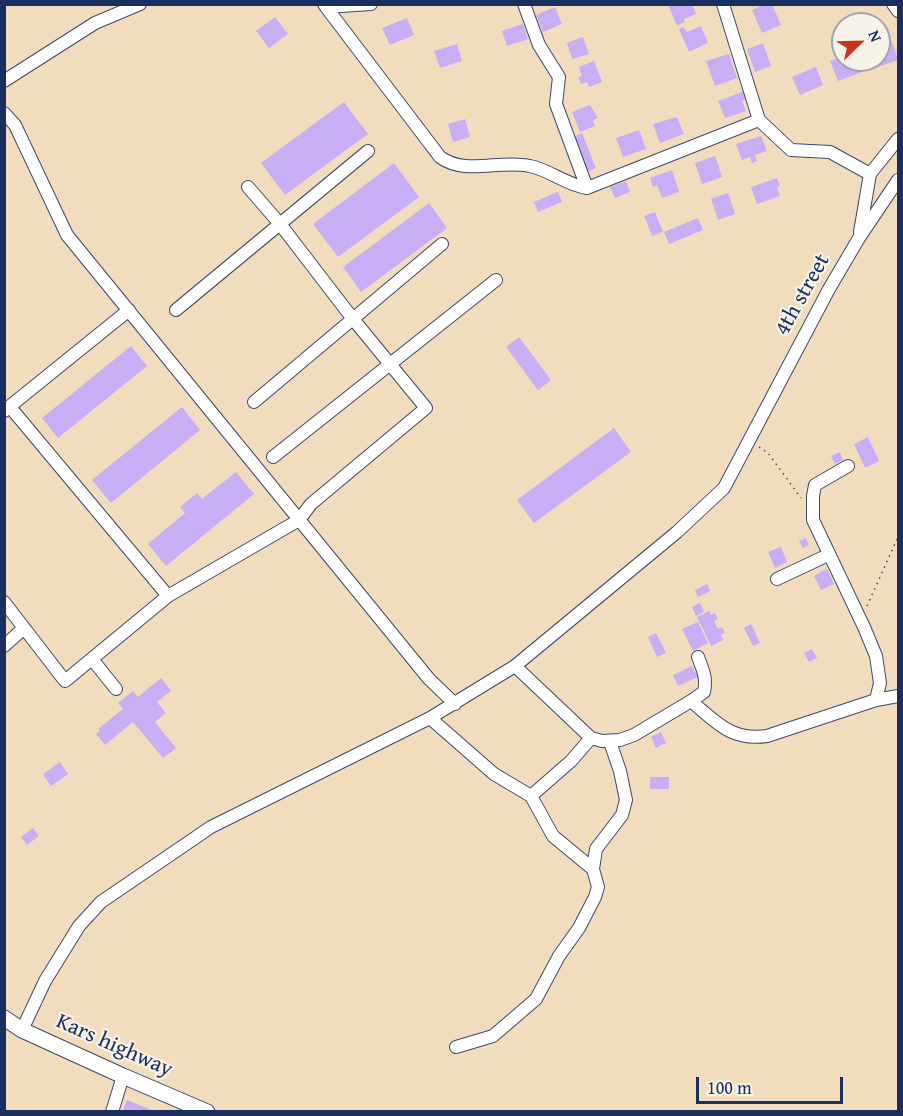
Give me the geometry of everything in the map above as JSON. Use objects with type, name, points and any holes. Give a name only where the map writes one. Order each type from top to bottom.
[{"type":"main road","name":"Kars highway","points":[[4,1018],[22,1029],[123,1076],[207,1112]]},
{"type":"street","points":[[4,81],[95,23],[140,4]]},
{"type":"street","points":[[325,6],[371,4]]},
{"type":"street","points":[[524,4],[539,45],[559,77],[556,104],[586,188]]},
{"type":"street","points":[[723,4],[759,120],[792,150],[830,152],[870,174]]},
{"type":"street","points":[[893,4],[898,11]]},
{"type":"street","points":[[325,6],[440,157],[448,164],[459,167],[528,165],[586,188],[759,120]]},
{"type":"street","points":[[4,113],[15,125],[67,235],[429,678],[455,704]]},
{"type":"street","points":[[859,238],[870,174],[898,139]]},
{"type":"street","points":[[176,310],[368,151]]},
{"type":"street","name":"4th street","points":[[22,1029],[45,981],[79,926],[101,902],[211,827],[430,718],[515,666],[677,532],[724,488],[829,289],[859,238],[898,180]]},
{"type":"street","points":[[4,602],[65,681],[168,596],[299,520],[311,504],[426,408],[248,187]]},
{"type":"street","points":[[254,402],[442,244]]},
{"type":"street","points":[[273,458],[496,280]]},
{"type":"street","points":[[129,310],[7,409],[168,596]]},
{"type":"street","points":[[848,466],[815,485],[813,520],[876,656],[880,682],[876,700]]},
{"type":"street","points":[[777,579],[828,555]]},
{"type":"street","points":[[4,646],[24,628]]},
{"type":"street","points":[[515,666],[591,738],[610,742],[634,735],[704,692],[705,676],[698,657]]},
{"type":"street","points":[[92,659],[116,690]]},
{"type":"street","points":[[691,701],[724,729],[739,736],[754,738],[767,736],[876,700],[898,696]]},
{"type":"street","points":[[430,718],[494,774],[531,796],[536,801],[553,836],[593,869]]},
{"type":"street","points":[[531,796],[570,761],[591,738]]},
{"type":"street","points":[[456,1047],[493,1036],[536,999],[595,897],[598,887],[593,869],[597,849],[622,815],[626,800],[620,771],[610,742]]},
{"type":"street","points":[[112,1112],[123,1076]]},
{"type":"path","points":[[750,438],[768,453],[803,501]]},
{"type":"path","points":[[864,627],[865,610],[898,537]]},
{"type":"building","points":[[668,4],[692,4],[696,14],[684,19],[685,22],[677,26]]},
{"type":"building","points":[[765,4],[772,4],[781,25],[762,33],[752,10]]},
{"type":"building","points":[[555,7],[562,24],[543,32],[536,15]]},
{"type":"building","points":[[275,17],[288,34],[269,48],[256,31]]},
{"type":"building","points":[[407,18],[414,35],[390,45],[382,28]]},
{"type":"building","points":[[523,24],[528,39],[507,46],[502,31]]},
{"type":"building","points":[[701,26],[708,43],[689,52],[679,29],[683,27],[687,32]]},
{"type":"building","points":[[583,37],[589,54],[572,59],[567,43]]},
{"type":"building","points":[[891,41],[898,60],[891,62]]},
{"type":"building","points":[[763,43],[771,66],[755,72],[747,49]]},
{"type":"building","points":[[457,44],[462,61],[440,68],[434,51]]},
{"type":"building","points":[[729,54],[737,78],[715,86],[706,61]]},
{"type":"building","points":[[594,61],[602,82],[589,87],[587,82],[581,84],[578,77],[582,76],[579,67]]},
{"type":"building","points":[[816,67],[823,85],[800,95],[792,77]]},
{"type":"building","points":[[834,72],[862,72],[838,81]]},
{"type":"building","points":[[745,91],[748,99],[742,101],[746,111],[725,118],[718,101]]},
{"type":"building","points":[[344,102],[368,134],[285,195],[261,163]]},
{"type":"building","points":[[590,105],[598,118],[593,120],[595,126],[580,132],[572,112]]},
{"type":"building","points":[[677,117],[684,134],[660,143],[653,124]]},
{"type":"building","points":[[465,119],[470,137],[453,142],[448,124]]},
{"type":"building","points":[[639,130],[646,149],[623,157],[616,138]]},
{"type":"building","points":[[582,133],[596,168],[587,172],[574,137]]},
{"type":"building","points":[[761,136],[767,151],[755,155],[757,161],[752,163],[750,157],[742,160],[736,144]]},
{"type":"building","points":[[715,156],[722,177],[702,184],[695,163]]},
{"type":"building","points":[[394,163],[419,197],[338,257],[313,224]]},
{"type":"building","points":[[672,170],[679,192],[662,198],[657,185],[653,187],[650,178]]},
{"type":"building","points":[[777,178],[780,196],[757,204],[751,187]]},
{"type":"building","points":[[626,181],[630,192],[615,198],[610,187]]},
{"type":"building","points":[[558,192],[562,202],[538,212],[534,202]]},
{"type":"building","points":[[728,193],[735,214],[718,220],[711,199]]},
{"type":"building","points":[[429,203],[447,228],[361,292],[343,267]]},
{"type":"building","points":[[655,212],[663,232],[652,236],[644,216]]},
{"type":"building","points":[[698,218],[703,230],[669,244],[664,232]]},
{"type":"building","points":[[519,337],[551,380],[538,390],[506,347]]},
{"type":"building","points":[[131,346],[147,366],[58,438],[42,418]]},
{"type":"building","points":[[182,407],[200,430],[111,503],[92,480]]},
{"type":"building","points":[[614,428],[631,452],[534,523],[517,500]]},
{"type":"building","points":[[868,437],[879,461],[865,468],[854,444]]},
{"type":"building","points":[[840,452],[843,460],[835,464],[831,456]]},
{"type":"building","points":[[236,472],[254,494],[166,566],[148,544],[185,513],[180,507],[197,493],[202,499]]},
{"type":"building","points":[[806,538],[809,545],[803,548],[799,541]]},
{"type":"building","points":[[781,547],[787,562],[775,568],[768,552]]},
{"type":"building","points":[[827,569],[834,584],[821,590],[814,576]]},
{"type":"building","points":[[707,584],[710,591],[698,597],[695,590]]},
{"type":"building","points":[[700,603],[704,612],[696,616],[692,607]]},
{"type":"building","points":[[709,611],[711,615],[715,613],[718,619],[714,621],[718,629],[722,627],[725,633],[721,635],[723,640],[711,646],[697,617]]},
{"type":"building","points":[[698,622],[708,643],[693,651],[682,629]]},
{"type":"building","points":[[751,624],[760,643],[753,646],[744,628]]},
{"type":"building","points":[[656,633],[666,653],[657,657],[648,637]]},
{"type":"building","points":[[812,649],[817,658],[809,662],[804,653]]},
{"type":"building","points":[[692,666],[698,677],[678,686],[673,675]]},
{"type":"building","points":[[161,678],[171,691],[157,702],[166,713],[155,722],[176,748],[163,758],[133,722],[105,745],[96,734],[100,731],[98,729],[123,709],[118,703],[133,691],[138,697]]},
{"type":"building","points":[[661,732],[666,743],[656,748],[651,737]]},
{"type":"building","points":[[60,762],[68,774],[51,786],[43,774]]},
{"type":"building","points":[[650,777],[669,777],[669,789],[650,789]]},
{"type":"building","points":[[33,828],[39,836],[27,845],[21,837]]},
{"type":"building","points":[[127,1100],[154,1111],[154,1112],[123,1110]]}]
